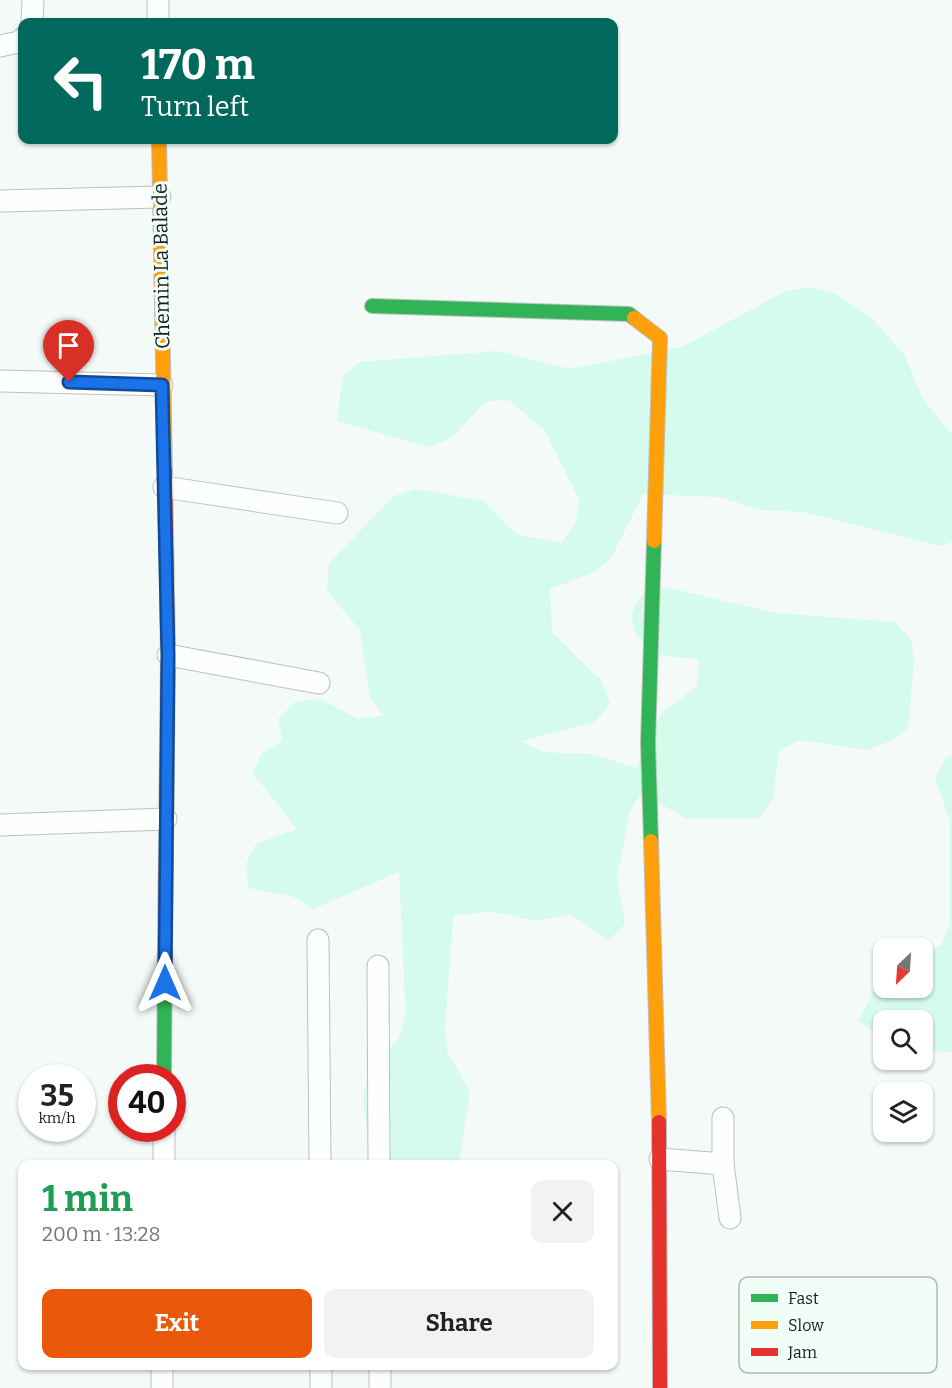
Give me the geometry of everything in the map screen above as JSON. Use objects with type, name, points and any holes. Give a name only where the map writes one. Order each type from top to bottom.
[{"type":"street","points":[[32,18],[33,0]]},
{"type":"street","points":[[158,0],[158,18]]},
{"type":"street","points":[[0,46],[18,42]]},
{"type":"street","name":"Chemin La Balade","points":[[159,144],[168,655],[164,1064]]},
{"type":"street","points":[[0,201],[160,197]]},
{"type":"street","points":[[372,306],[629,314],[660,338],[648,743],[660,1159],[660,1388]]},
{"type":"street","points":[[0,381],[162,385]]},
{"type":"street","points":[[164,487],[337,513]]},
{"type":"street","points":[[168,655],[320,683]]},
{"type":"street","points":[[0,825],[166,819]]},
{"type":"street","points":[[318,940],[320,1160]]},
{"type":"street","points":[[378,966],[379,1160]]},
{"type":"street","points":[[723,1118],[723,1164],[730,1218]]},
{"type":"street","points":[[164,1142],[164,1160]]},
{"type":"street","points":[[660,1159],[723,1164]]},
{"type":"street","points":[[162,1370],[162,1388]]},
{"type":"street","points":[[321,1370],[321,1388]]},
{"type":"street","points":[[380,1370],[380,1388]]},
{"type":"green space","points":[[811,287],[835,294],[873,319],[905,356],[923,399],[952,435],[952,542],[942,546],[803,512],[761,510],[720,497],[643,494],[612,556],[595,572],[550,589],[552,632],[602,681],[610,704],[595,722],[521,741],[542,752],[592,754],[637,768],[660,715],[697,686],[699,659],[652,655],[636,635],[631,614],[642,595],[665,587],[776,613],[894,622],[911,640],[914,661],[908,728],[890,741],[868,750],[799,740],[779,751],[773,799],[759,818],[687,819],[642,793],[630,811],[617,878],[625,924],[608,941],[571,914],[537,921],[489,911],[453,916],[445,1029],[447,1051],[470,1092],[460,1160],[374,1160],[369,1144],[363,1096],[369,1071],[399,1038],[406,1015],[399,872],[313,909],[294,897],[249,888],[246,864],[256,844],[297,829],[252,772],[263,752],[283,741],[278,719],[295,702],[320,699],[359,719],[383,715],[370,697],[360,630],[327,591],[329,564],[392,497],[415,489],[484,501],[516,534],[561,543],[575,525],[580,501],[545,431],[509,400],[486,401],[453,437],[430,447],[337,421],[343,375],[360,362],[497,351],[570,369],[682,347],[786,291]]},
{"type":"green space","points":[[952,756],[952,1053],[933,1050],[933,1010],[873,1010],[873,1032],[859,1020],[873,993],[873,998],[933,998],[933,949],[941,946],[950,924],[950,822],[935,778],[946,757]]},
{"type":"traffic: fast","points":[[372,306],[629,314],[634,318]]},
{"type":"traffic: fast","points":[[651,841],[648,743],[654,541]]},
{"type":"traffic: fast","points":[[164,1064],[165,941]]},
{"type":"traffic: slow","points":[[159,144],[165,470]]},
{"type":"traffic: slow","points":[[634,318],[660,338],[654,541]]},
{"type":"traffic: slow","points":[[651,841],[659,1122]]},
{"type":"traffic: jam","points":[[165,470],[168,655],[165,941]]},
{"type":"traffic: jam","points":[[659,1122],[660,1388]]},
{"type":"route","points":[[69,382],[162,385],[168,655],[165,983]]}]
